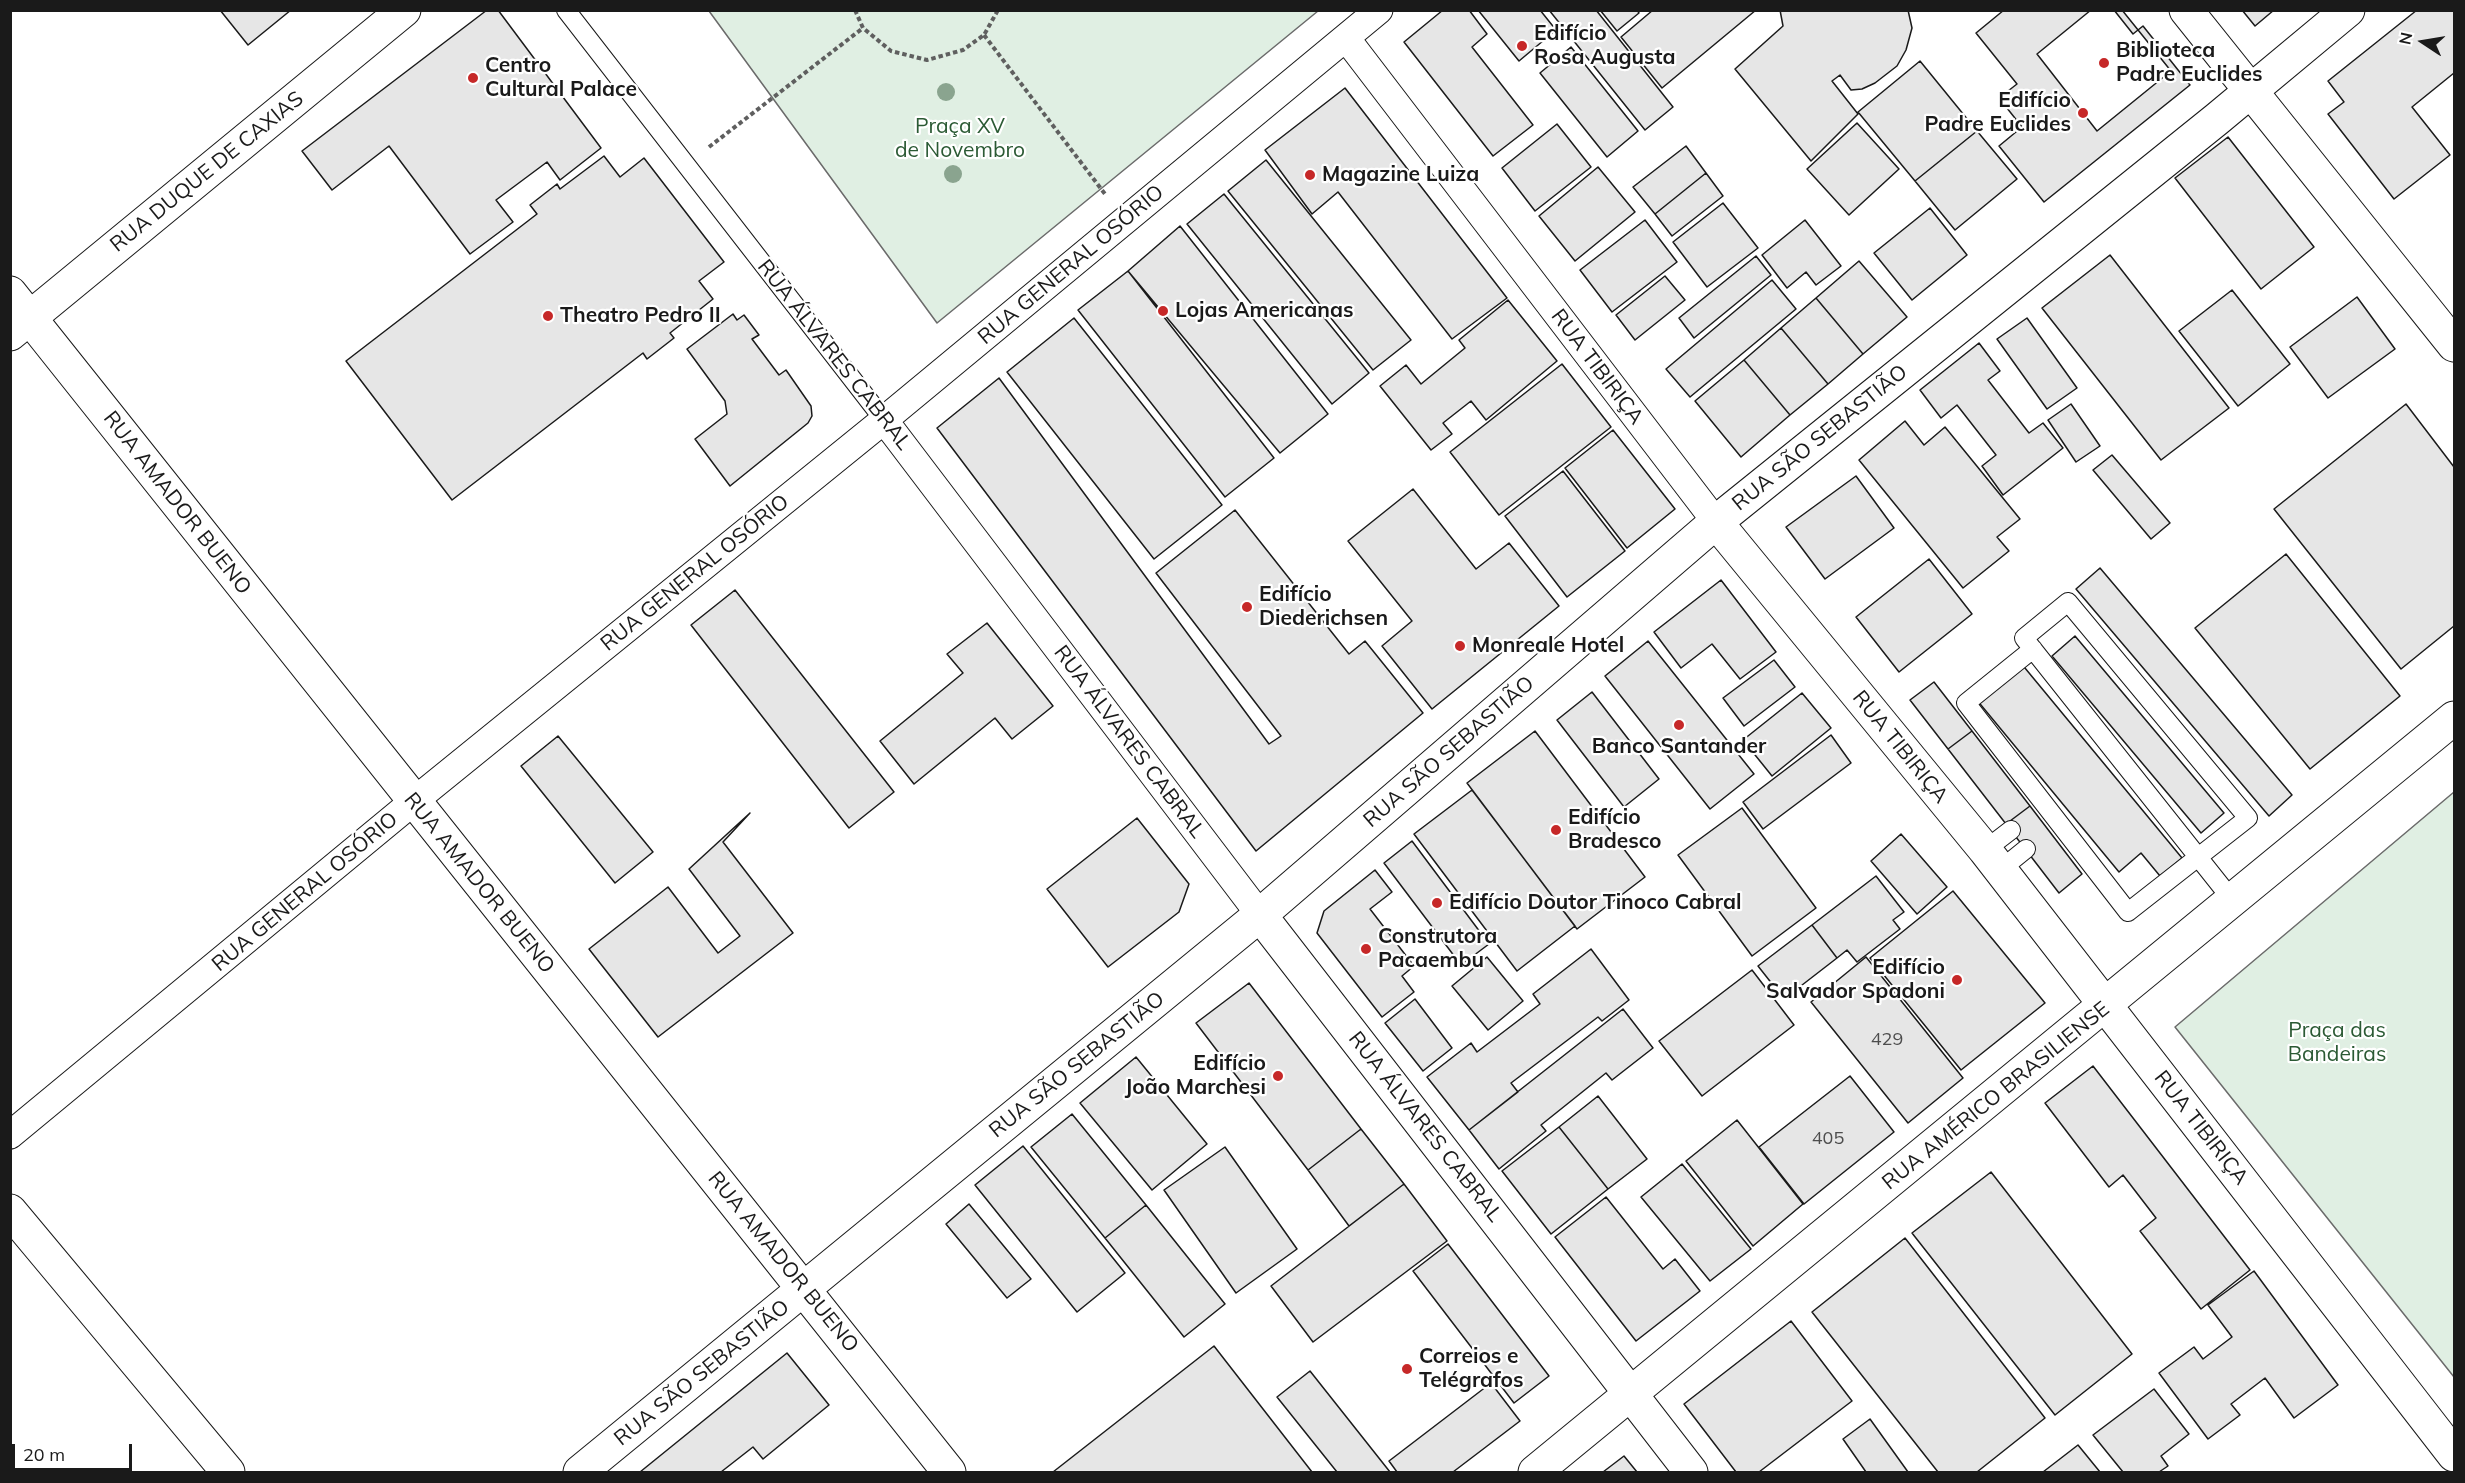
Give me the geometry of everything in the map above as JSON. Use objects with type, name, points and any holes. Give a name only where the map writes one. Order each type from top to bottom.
[{"type":"street","name":"RUA DUQUE DE CAXIAS","points":[[20,326],[404,10]]},
{"type":"street","name":"RUA GENERAL OSÓRIO","points":[[10,1135],[414,801],[884,420],[1379,10]]},
{"type":"street","points":[[2186,10],[2454,345]]},
{"type":"street","name":"RUA SÃO SEBASTIÃO","points":[[580,1473],[1260,915],[1716,522],[2251,91],[2348,10]]},
{"type":"street","name":"RUA TIBIRIÇA","points":[[1346,38],[1716,522],[1992,860],[2454,1455]]},
{"type":"street","name":"RUA AMADOR BUENO","points":[[10,292],[20,326],[414,801],[805,1288],[949,1473]]},
{"type":"street","name":"RUA ÁLVARES CABRAL","points":[[884,420],[1260,915],[1691,1473]]},
{"type":"street","name":"RUA AMÉRICO BRASILIENSE","points":[[1535,1473],[2454,718]]},
{"type":"street","points":[[10,1211],[228,1473]]},
{"type":"lane","name":"RUA ÁLVARES CABRAL","points":[[566,10],[884,420]]},
{"type":"lane","points":[[2033,649],[1966,703],[2054,827],[2128,912],[2200,858],[2248,818],[2068,602],[2024,638],[2033,649],[2200,858],[2233,901]]},
{"type":"lane","points":[[1992,860],[2011,830]]},
{"type":"lane","points":[[1992,860],[2026,849]]},
{"type":"path","points":[[855,10],[862,28],[891,51],[927,60],[963,50],[984,35],[998,10]]},
{"type":"path","points":[[686,165],[862,28]]},
{"type":"path","points":[[984,35],[1125,221]]},
{"type":"green space","name":"Praça XV de Novembro","points":[[709,11],[1318,11],[937,323]]},
{"type":"green space","name":"Praça das Bandeiras","points":[[2454,792],[2454,1377],[2175,1027]]},
{"type":"building","points":[[220,10],[291,10],[248,45]]},
{"type":"building","name":"Centro Cultural Palace","points":[[487,10],[498,10],[601,148],[560,180],[547,162],[496,200],[513,222],[470,254],[389,146],[332,190],[302,151]]},
{"type":"building","points":[[1443,10],[1469,10],[1487,34],[1472,47],[1533,125],[1493,156],[1404,42]]},
{"type":"building","name":"Edifício Rosa Augusta","points":[[1478,10],[1540,10],[1556,30],[1519,61]]},
{"type":"building","points":[[1549,10],[1596,10],[1673,107],[1645,130]]},
{"type":"building","points":[[1600,10],[1637,10],[1639,13],[1617,31]]},
{"type":"building","points":[[1653,10],[1756,10],[1662,88],[1621,37]]},
{"type":"building","points":[[1780,10],[1908,10],[1912,28],[1906,50],[1897,66],[1875,83],[1862,89],[1851,90],[1840,75],[1832,81],[1858,114],[1811,161],[1735,69],[1783,26]]},
{"type":"building","name":"Edifício Padre Euclides","points":[[2004,10],[2114,10],[2133,34],[2143,26],[2190,85],[2044,202],[1999,146],[2022,127],[1999,98],[2017,84],[1976,33]]},
{"type":"building","name":"Biblioteca Padre Euclides","points":[[2091,10],[2122,10],[2171,71],[2097,131],[2037,54]]},
{"type":"building","points":[[2242,10],[2274,10],[2255,26]]},
{"type":"building","points":[[2417,10],[2454,10],[2454,73],[2412,107],[2450,155],[2394,199],[2328,114],[2344,102],[2328,81]]},
{"type":"building","points":[[1571,47],[1638,131],[1607,157],[1540,73]]},
{"type":"building","points":[[1920,61],[1977,131],[1915,181],[1858,112]]},
{"type":"building","points":[[1345,88],[1507,298],[1452,339],[1338,192],[1312,214],[1265,150]]},
{"type":"building","points":[[1857,123],[1899,169],[1849,215],[1807,169]]},
{"type":"building","points":[[1557,124],[1591,167],[1535,211],[1502,168]]},
{"type":"building","points":[[1977,131],[2017,179],[1955,230],[1915,181]]},
{"type":"building","points":[[2228,137],[2314,247],[2261,289],[2175,178]]},
{"type":"building","points":[[1686,146],[1706,173],[1655,214],[1633,187]]},
{"type":"building","name":"Theatro Pedro II","points":[[604,156],[620,177],[644,158],[724,262],[699,281],[713,299],[670,333],[674,338],[647,359],[643,353],[452,500],[346,361],[537,214],[530,205],[557,184],[560,189]]},
{"type":"building","points":[[1266,160],[1411,340],[1373,370],[1228,191]]},
{"type":"building","points":[[1598,167],[1635,212],[1575,261],[1539,216]]},
{"type":"building","points":[[1706,173],[1723,196],[1672,236],[1655,214]]},
{"type":"building","points":[[1224,194],[1369,373],[1332,404],[1187,224]]},
{"type":"building","points":[[1723,203],[1758,248],[1707,287],[1673,242]]},
{"type":"building","points":[[1930,208],[1967,255],[1912,300],[1874,253]]},
{"type":"building","points":[[1645,220],[1677,262],[1612,312],[1580,270]]},
{"type":"building","points":[[1805,220],[1841,266],[1816,285],[1806,272],[1787,288],[1762,255]]},
{"type":"building","points":[[1180,226],[1328,414],[1280,453],[1128,271]]},
{"type":"building","points":[[2110,255],[2229,408],[2161,460],[2042,308]]},
{"type":"building","points":[[1756,256],[1771,275],[1694,338],[1679,318]]},
{"type":"building","points":[[1859,261],[1907,317],[1863,354],[1816,298]]},
{"type":"building","points":[[1128,271],[1274,458],[1225,497],[1078,310]]},
{"type":"building","points":[[1665,276],[1685,300],[1635,340],[1616,315]]},
{"type":"building","points":[[1772,280],[1796,309],[1690,397],[1666,369]]},
{"type":"building","points":[[2232,290],[2290,364],[2238,406],[2179,331]]},
{"type":"building","points":[[2357,297],[2395,349],[2328,398],[2290,347]]},
{"type":"building","points":[[1816,298],[1863,354],[1828,384],[1781,328]]},
{"type":"building","points":[[1508,300],[1557,361],[1486,420],[1471,401],[1443,423],[1452,434],[1431,450],[1380,386],[1406,365],[1421,384],[1465,348],[1459,340]]},
{"type":"building","points":[[733,314],[737,320],[744,315],[759,335],[752,339],[779,375],[786,370],[811,406],[812,416],[808,423],[730,486],[695,439],[727,414],[725,401],[687,349]]},
{"type":"building","points":[[1074,318],[1222,505],[1154,559],[1007,372]]},
{"type":"building","points":[[2027,318],[2077,388],[2047,409],[1997,339]]},
{"type":"building","points":[[1781,328],[1828,384],[1790,415],[1744,360]]},
{"type":"building","points":[[1979,343],[2000,371],[1988,380],[2029,433],[2043,423],[2063,448],[2003,495],[1982,466],[1996,455],[1957,405],[1941,418],[1920,390]]},
{"type":"building","points":[[1744,360],[1790,415],[1741,457],[1695,401]]},
{"type":"building","points":[[1562,364],[1611,427],[1499,515],[1450,452]]},
{"type":"building","name":"Edifício Diederichsen","points":[[999,378],[1269,744],[1281,736],[1156,573],[1235,510],[1349,654],[1365,641],[1423,713],[1256,851],[937,428]]},
{"type":"building","points":[[2071,404],[2100,446],[2076,462],[2048,420]]},
{"type":"building","points":[[2406,404],[2454,467],[2454,626],[2401,669],[2274,509]]},
{"type":"building","points":[[1905,421],[1924,445],[1945,427],[2020,519],[1997,537],[2009,551],[1963,588],[1859,460]]},
{"type":"building","points":[[1613,430],[1675,509],[1627,548],[1565,468]]},
{"type":"building","points":[[2112,455],[2170,523],[2151,539],[2093,470]]},
{"type":"building","points":[[1563,471],[1625,551],[1567,597],[1505,516]]},
{"type":"building","points":[[1856,476],[1894,528],[1825,579],[1786,527]]},
{"type":"building","points":[[1413,489],[1476,569],[1509,543],[1559,606],[1432,709],[1382,646],[1412,621],[1348,541]]},
{"type":"building","points":[[2286,554],[2400,696],[2310,769],[2195,628]]},
{"type":"building","points":[[1929,559],[1972,614],[1899,672],[1856,617]]},
{"type":"building","points":[[2100,568],[2292,795],[2269,816],[2076,589]]},
{"type":"building","points":[[1721,580],[1776,652],[1740,679],[1712,644],[1681,668],[1654,632]]},
{"type":"building","points":[[735,590],[894,792],[849,828],[691,625]]},
{"type":"building","points":[[987,623],[1053,706],[1012,739],[995,718],[914,784],[880,741],[963,673],[947,654]]},
{"type":"building","points":[[2075,636],[2224,813],[2201,833],[2052,656]]},
{"type":"building","name":"Banco Santander","points":[[1648,641],[1754,774],[1710,809],[1605,676]]},
{"type":"building","points":[[1774,660],[1795,687],[1744,726],[1723,698]]},
{"type":"building","points":[[2020,662],[2182,858],[2160,876],[2141,853],[2119,872],[1976,699]]},
{"type":"building","points":[[1934,682],[1972,731],[1948,749],[1910,700]]},
{"type":"building","points":[[1592,692],[1659,779],[1624,807],[1557,720]]},
{"type":"building","points":[[1802,693],[1831,728],[1772,776],[1743,740]]},
{"type":"building","name":"Edifício Bradesco","points":[[1535,731],[1645,877],[1577,929],[1467,783]]},
{"type":"building","points":[[1972,731],[2030,806],[2006,824],[1948,749]]},
{"type":"building","points":[[1831,735],[1851,763],[1763,829],[1743,802]]},
{"type":"building","points":[[558,736],[653,852],[615,883],[521,766]]},
{"type":"building","points":[[1472,790],[1575,926],[1517,971],[1414,834]]},
{"type":"building","points":[[2030,806],[2082,874],[2059,893],[2006,824]]},
{"type":"building","points":[[1742,808],[1816,908],[1752,956],[1678,855]]},
{"type":"building","points":[[750,813],[723,842],[793,933],[658,1037],[589,949],[668,887],[718,953],[740,936],[689,869]]},
{"type":"building","points":[[1137,818],[1189,884],[1179,912],[1108,967],[1047,889]]},
{"type":"building","points":[[1901,834],[1947,887],[1917,914],[1871,861]]},
{"type":"building","name":"Edifício Doutor Tinoco Cabral","points":[[1412,841],[1489,944],[1461,965],[1384,863]]},
{"type":"building","name":"Construtora Pacaembu","points":[[1375,870],[1392,892],[1370,909],[1414,966],[1402,976],[1414,992],[1382,1017],[1317,933],[1324,911]]},
{"type":"building","points":[[1876,876],[1904,912],[1893,920],[1900,929],[1857,962],[1847,950],[1837,958],[1812,925]]},
{"type":"building","name":"Edifício Salvador Spadoni","points":[[1953,891],[2045,1003],[1961,1070],[1870,958]]},
{"type":"building","points":[[1812,925],[1837,958],[1784,999],[1758,966]]},
{"type":"building","points":[[1591,949],[1629,1000],[1602,1021],[1598,1017],[1511,1083],[1518,1092],[1469,1130],[1427,1077],[1471,1043],[1477,1052],[1540,1004],[1533,994]]},
{"type":"building","points":[[1487,957],[1523,1001],[1488,1030],[1452,986]]},
{"type":"building","points":[[1866,957],[1963,1078],[1908,1123],[1811,1002]]},
{"type":"building","points":[[1752,970],[1794,1025],[1702,1096],[1659,1041]]},
{"type":"building","name":"Edifício João Marchesi","points":[[1249,983],[1361,1129],[1308,1170],[1196,1023]]},
{"type":"building","points":[[1415,999],[1452,1048],[1423,1071],[1385,1023]]},
{"type":"building","points":[[1623,1009],[1653,1048],[1612,1080],[1606,1073],[1541,1125],[1546,1131],[1499,1169],[1469,1130]]},
{"type":"building","points":[[1136,1057],[1207,1144],[1152,1190],[1080,1103]]},
{"type":"building","points":[[2093,1066],[2250,1270],[2201,1309],[2140,1231],[2156,1218],[2123,1175],[2109,1187],[2045,1103]]},
{"type":"building","points":[[1850,1076],[1894,1132],[1804,1204],[1759,1147]]},
{"type":"building","points":[[1598,1096],[1647,1159],[1608,1189],[1559,1127]]},
{"type":"building","points":[[1072,1114],[1146,1205],[1105,1238],[1031,1147]]},
{"type":"building","points":[[1737,1120],[1803,1204],[1753,1246],[1686,1161]]},
{"type":"building","points":[[1559,1127],[1608,1189],[1551,1234],[1502,1171]]},
{"type":"building","points":[[1361,1129],[1404,1184],[1349,1226],[1308,1170]]},
{"type":"building","points":[[1023,1146],[1125,1273],[1077,1312],[975,1185]]},
{"type":"building","points":[[1225,1147],[1297,1249],[1236,1293],[1164,1190]]},
{"type":"building","points":[[1682,1164],[1751,1249],[1710,1281],[1641,1197]]},
{"type":"building","points":[[1991,1172],[2132,1354],[2055,1415],[1912,1233]]},
{"type":"building","points":[[1404,1184],[1447,1241],[1313,1342],[1271,1286]]},
{"type":"building","points":[[1606,1197],[1663,1269],[1675,1259],[1700,1291],[1636,1341],[1555,1237]]},
{"type":"building","points":[[969,1204],[1031,1279],[1007,1298],[946,1224]]},
{"type":"building","points":[[1146,1205],[1225,1304],[1184,1337],[1105,1238]]},
{"type":"building","points":[[1905,1238],[2045,1418],[1977,1472],[1938,1472],[1812,1312]]},
{"type":"building","points":[[1448,1244],[1549,1376],[1514,1403],[1413,1271]]},
{"type":"building","points":[[2254,1271],[2338,1385],[2294,1418],[2265,1378],[2231,1404],[2240,1415],[2208,1439],[2159,1373],[2194,1347],[2203,1359],[2232,1337],[2208,1305]]},
{"type":"building","points":[[1791,1321],[1852,1401],[1759,1472],[1736,1472],[1684,1404]]},
{"type":"building","points":[[1214,1346],[1312,1472],[1053,1472]]},
{"type":"building","points":[[787,1353],[829,1405],[763,1459],[753,1447],[721,1472],[640,1472]]},
{"type":"building","points":[[1310,1371],[1390,1472],[1337,1472],[1277,1397]]},
{"type":"building","points":[[1491,1383],[1520,1421],[1453,1472],[1397,1472],[1389,1461]]},
{"type":"building","points":[[2154,1389],[2189,1434],[2161,1456],[2168,1466],[2159,1472],[2123,1472],[2093,1435]]},
{"type":"building","points":[[1870,1419],[1908,1472],[1866,1472],[1843,1439]]},
{"type":"building","points":[[2078,1445],[2100,1472],[2043,1472]]},
{"type":"building","points":[[1624,1456],[1637,1472],[1603,1472]]},
{"type":"place","name":"Edifício Rosa Augusta","points":[[1522,46]]},
{"type":"place","name":"Biblioteca Padre Euclides","points":[[2104,63]]},
{"type":"place","name":"Centro Cultural Palace","points":[[473,78]]},
{"type":"place","name":"Edifício Padre Euclides","points":[[2083,113]]},
{"type":"place","name":"Magazine Luiza","points":[[1310,175]]},
{"type":"place","name":"Lojas Americanas","points":[[1163,311]]},
{"type":"place","name":"Theatro Pedro II","points":[[548,316]]},
{"type":"place","name":"Edifício Diederichsen","points":[[1247,607]]},
{"type":"place","name":"Monreale Hotel","points":[[1460,646]]},
{"type":"place","name":"Banco Santander","points":[[1679,725]]},
{"type":"place","name":"Edifício Bradesco","points":[[1556,830]]},
{"type":"place","name":"Edifício Doutor Tinoco Cabral","points":[[1437,903]]},
{"type":"place","name":"Construtora Pacaembu","points":[[1366,949]]},
{"type":"place","name":"Edifício Salvador Spadoni","points":[[1957,980]]},
{"type":"place","name":"Edifício João Marchesi","points":[[1278,1076]]},
{"type":"place","name":"Correios e Telégrafos","points":[[1407,1369]]}]
